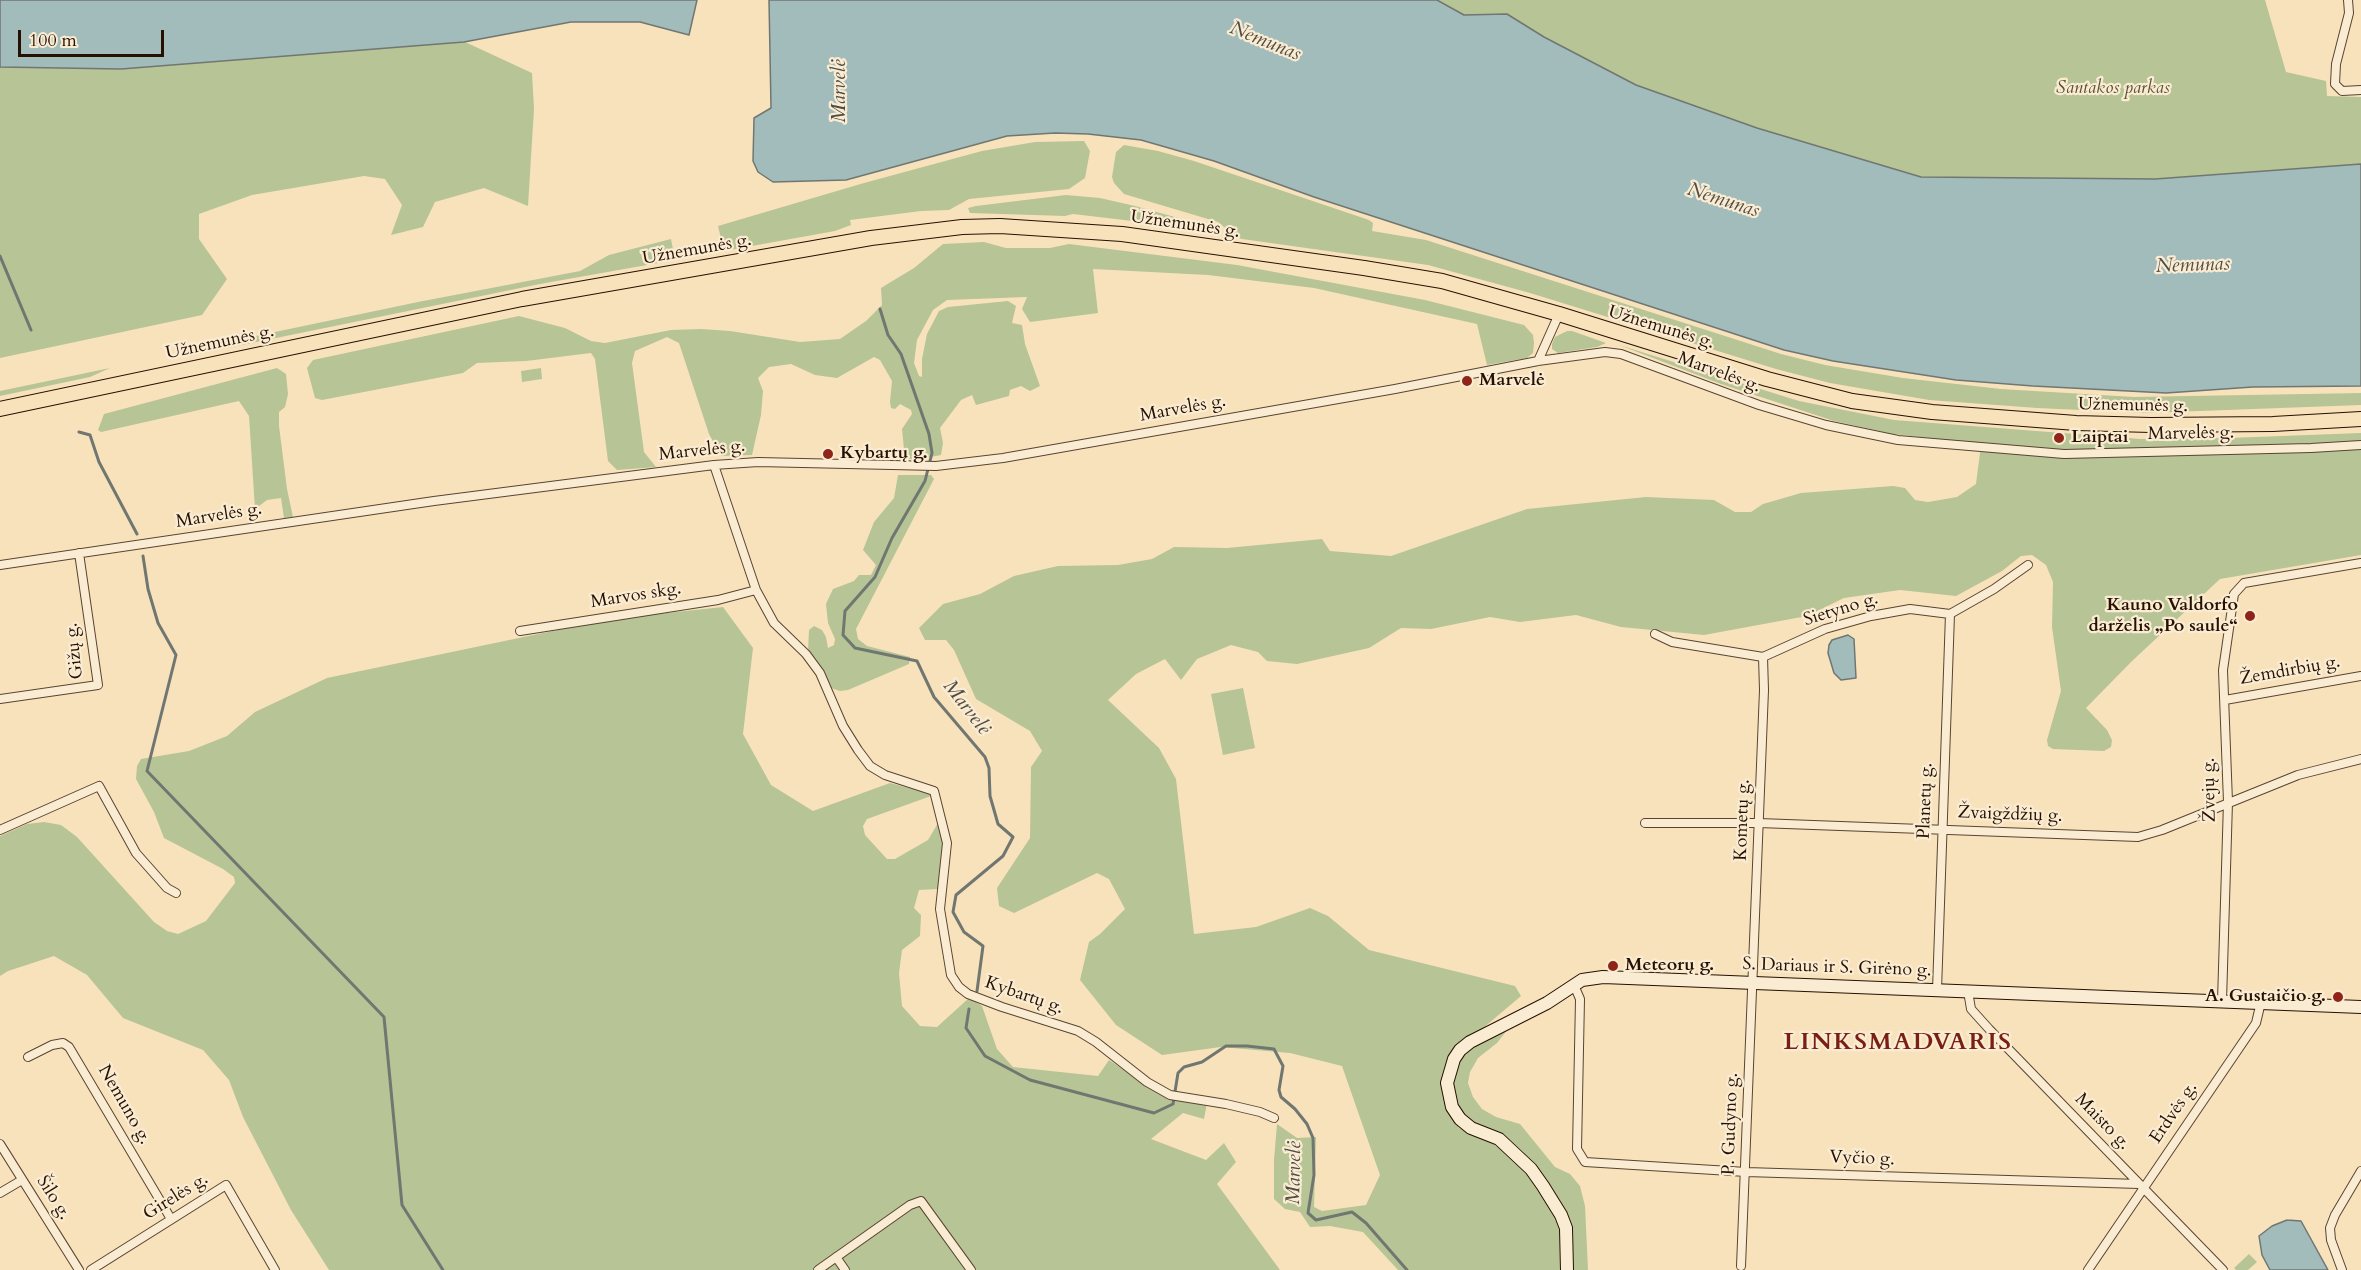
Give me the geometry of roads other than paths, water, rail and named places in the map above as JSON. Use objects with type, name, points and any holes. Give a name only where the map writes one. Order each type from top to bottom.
[{"type":"main road","name":"Užnemunės g.","points":[[0,409],[454,312],[871,238],[962,227],[1026,227],[1122,234],[1442,281],[1559,314],[1767,379],[1852,401],[1932,412],[2076,423],[2273,424],[2361,419]]},
{"type":"street","points":[[2348,0],[2349,13],[2336,64],[2335,84],[2342,91],[2361,90]]},
{"type":"street","points":[[1538,361],[1559,314]]},
{"type":"street","name":"Marvelės g.","points":[[0,565],[509,491],[714,465],[758,462],[936,466],[1003,458],[1406,387],[1538,361],[1605,352],[1621,354],[1759,405],[1826,425],[1898,440],[2064,454],[2361,445]]},
{"type":"street","name":"Kybartų g.","points":[[714,465],[756,590],[774,623],[806,654],[820,673],[843,726],[870,765],[885,775],[933,790],[947,843],[940,909],[951,975],[959,987],[968,994],[1002,1007],[1078,1031],[1096,1042],[1147,1082],[1174,1096],[1226,1104],[1260,1112],[1274,1118]]},
{"type":"street","name":"Gižų g.","points":[[0,699],[98,685],[79,553]]},
{"type":"street","name":"Žvejų g.","points":[[2222,1001],[2228,802],[2223,670],[2234,594],[2244,583],[2361,563]]},
{"type":"street","points":[[1950,614],[2028,566]]},
{"type":"street","name":"Marvos skg.","points":[[520,631],[718,600],[756,590]]},
{"type":"street","name":"Sietyno g.","points":[[1763,657],[1825,629],[1871,616],[1910,609],[1950,614]]},
{"type":"street","name":"Planetų g.","points":[[1937,990],[1950,614]]},
{"type":"street","points":[[1655,634],[1672,642],[1763,657]]},
{"type":"street","name":"Kometų g.","points":[[1753,983],[1764,690],[1763,657]]},
{"type":"street","name":"Žemdirbių g.","points":[[2225,699],[2361,676]]},
{"type":"street","name":"Žvaigždžių g.","points":[[1645,823],[1759,823],[1941,828],[2139,837],[2162,830],[2298,775],[2361,759]]},
{"type":"street","points":[[0,830],[99,786],[136,853],[167,888],[176,893]]},
{"type":"street","name":"S. Dariaus ir S. Girėno g.","points":[[1567,1270],[1566,1228],[1561,1215],[1543,1186],[1531,1169],[1499,1139],[1471,1128],[1460,1119],[1452,1107],[1447,1083],[1454,1059],[1470,1042],[1547,1003],[1591,977],[2361,1007]]},
{"type":"street","name":"P. Gudyno g.","points":[[1741,1266],[1753,983]]},
{"type":"street","name":"Vyčio g.","points":[[1574,985],[1580,999],[1577,1149],[1585,1162],[1746,1172],[2141,1186]]},
{"type":"street","name":"Maisto g.","points":[[1968,991],[1971,1009],[1983,1023],[2223,1270]]},
{"type":"street","name":"Erdvės g.","points":[[2088,1270],[2141,1186],[2256,1023],[2261,1002]]},
{"type":"street","name":"Nemuno g.","points":[[28,1056],[52,1045],[63,1043],[69,1047],[171,1220]]},
{"type":"street","name":"Šilo g.","points":[[0,1144],[79,1270]]},
{"type":"street","points":[[2342,1270],[2331,1240],[2330,1228],[2335,1215],[2361,1171]]},
{"type":"street","points":[[0,1193],[22,1180]]},
{"type":"street","name":"Girelės g.","points":[[91,1270],[226,1185],[275,1270]]},
{"type":"street","points":[[818,1270],[910,1205],[921,1201],[971,1270]]},
{"type":"street","points":[[836,1257],[845,1270]]},
{"type":"water","points":[[0,0],[697,0],[689,35],[640,22],[571,22],[464,42],[121,69],[0,67]]},
{"type":"water","name":"Nemunas","points":[[769,0],[1437,0],[1464,15],[1507,14],[1544,37],[1636,85],[1757,128],[1921,177],[2155,179],[2361,164],[2361,386],[2253,387],[2166,393],[1956,380],[1833,361],[1784,350],[1314,197],[1214,161],[1141,140],[1055,133],[1007,136],[846,180],[773,182],[758,172],[753,161],[754,118],[771,108]]},
{"type":"water","points":[[1848,635],[1854,639],[1856,678],[1841,680],[1834,673],[1828,653],[1829,645],[1832,640]]},
{"type":"water","points":[[2287,1220],[2301,1221],[2328,1270],[2270,1270],[2262,1255],[2259,1236],[2272,1226]]},
{"type":"waterway","points":[[0,256],[31,330]]},
{"type":"waterway","name":"Marvelė","points":[[880,309],[888,335],[901,354],[929,434],[932,453],[925,481],[892,538],[875,577],[845,611],[843,635],[855,648],[917,661],[934,697],[985,757],[989,768],[990,796],[998,824],[1013,837],[1003,856],[956,895],[953,912],[964,932],[983,946],[977,991]]},
{"type":"waterway","points":[[79,432],[90,435],[99,462],[137,534]]},
{"type":"waterway","points":[[143,556],[148,589],[158,623],[176,655],[147,771],[384,1017],[402,1205],[443,1270]]},
{"type":"waterway","name":"Marvelė","points":[[969,1009],[966,1028],[985,1056],[1030,1080],[1154,1113],[1173,1104],[1178,1073],[1184,1067],[1202,1062],[1226,1046],[1274,1049],[1283,1066],[1279,1090],[1281,1097],[1307,1124],[1313,1138],[1314,1175],[1308,1213],[1316,1220],[1352,1212],[1366,1223],[1407,1270]]},
{"type":"place","name":"Marvelė","points":[[1467,381]]},
{"type":"place","name":"Laiptai","points":[[2059,438]]},
{"type":"place","name":"Kybartų g.","points":[[828,454]]},
{"type":"place","name":"Kauno Valdorfo darželis „Po saule“","points":[[2250,616]]},
{"type":"place","name":"Meteorų g.","points":[[1613,966]]},
{"type":"place","name":"A. Gustaičio g.","points":[[2338,997]]},
{"type":"district","name":"LINKSMADVARIS","points":[[1898,1043]]},
{"type":"park label","name":"Santakos parkas","points":[[2113,89]]}]
